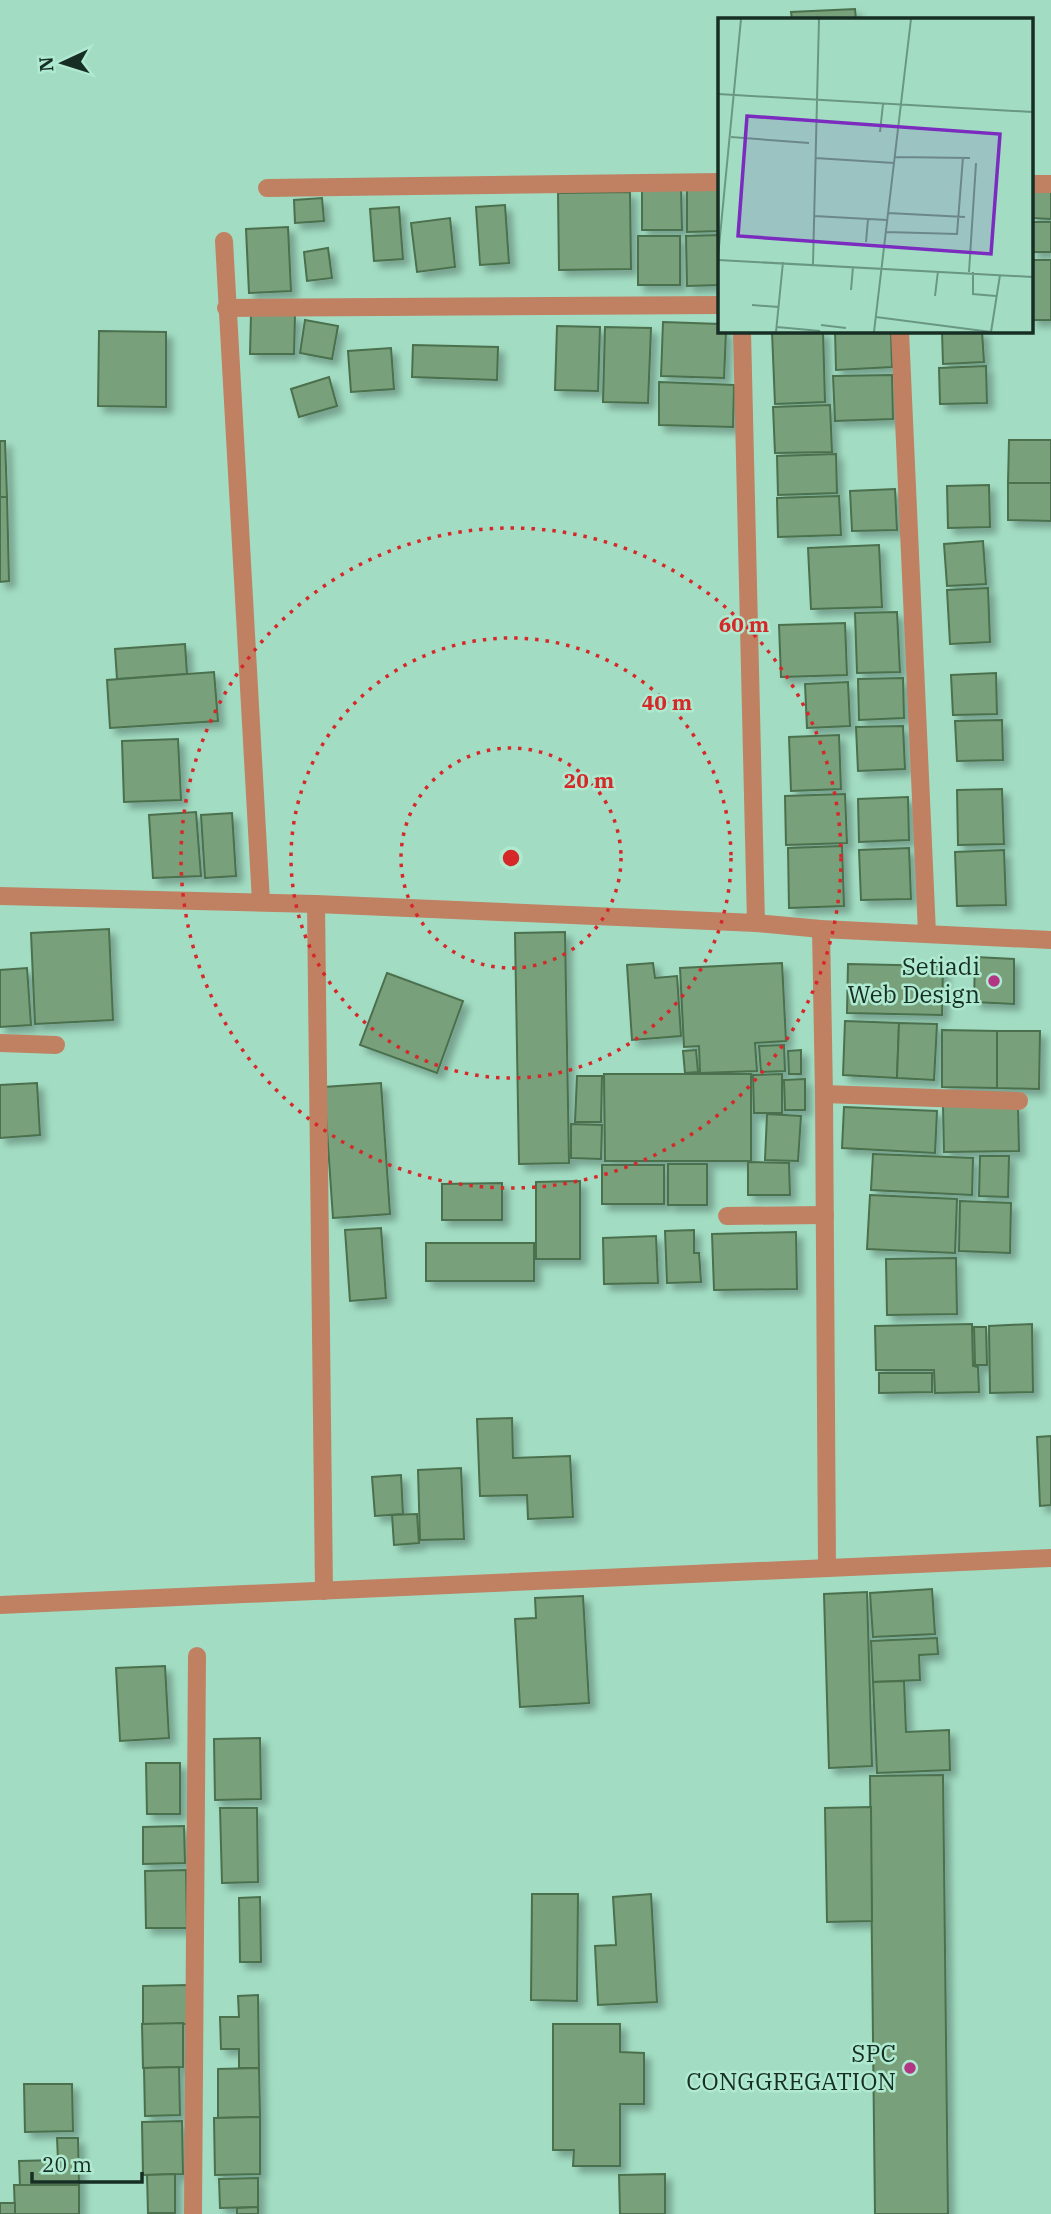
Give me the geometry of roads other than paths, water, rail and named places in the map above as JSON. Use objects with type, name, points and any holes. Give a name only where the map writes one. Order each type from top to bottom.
[{"type":"street","points":[[267,188],[718,182]]},
{"type":"street","points":[[223,241],[261,902]]},
{"type":"street","points":[[226,308],[718,305]]},
{"type":"street","points":[[742,332],[756,923]]},
{"type":"street","points":[[900,332],[926,933]]},
{"type":"street","points":[[0,896],[316,904],[756,923],[821,929],[1051,940]]},
{"type":"street","points":[[316,904],[324,1591]]},
{"type":"street","points":[[821,929],[827,1568]]},
{"type":"street","points":[[0,1043],[56,1045]]},
{"type":"street","points":[[824,1094],[1019,1101]]},
{"type":"street","points":[[727,1216],[825,1215]]},
{"type":"street","points":[[0,1605],[1051,1558]]},
{"type":"street","points":[[193,2214],[197,1656]]},
{"type":"place","name":"Setiadi Web Design","points":[[994,981]]},
{"type":"place","name":"SPC CONGGREGATION","points":[[910,2068]]}]
